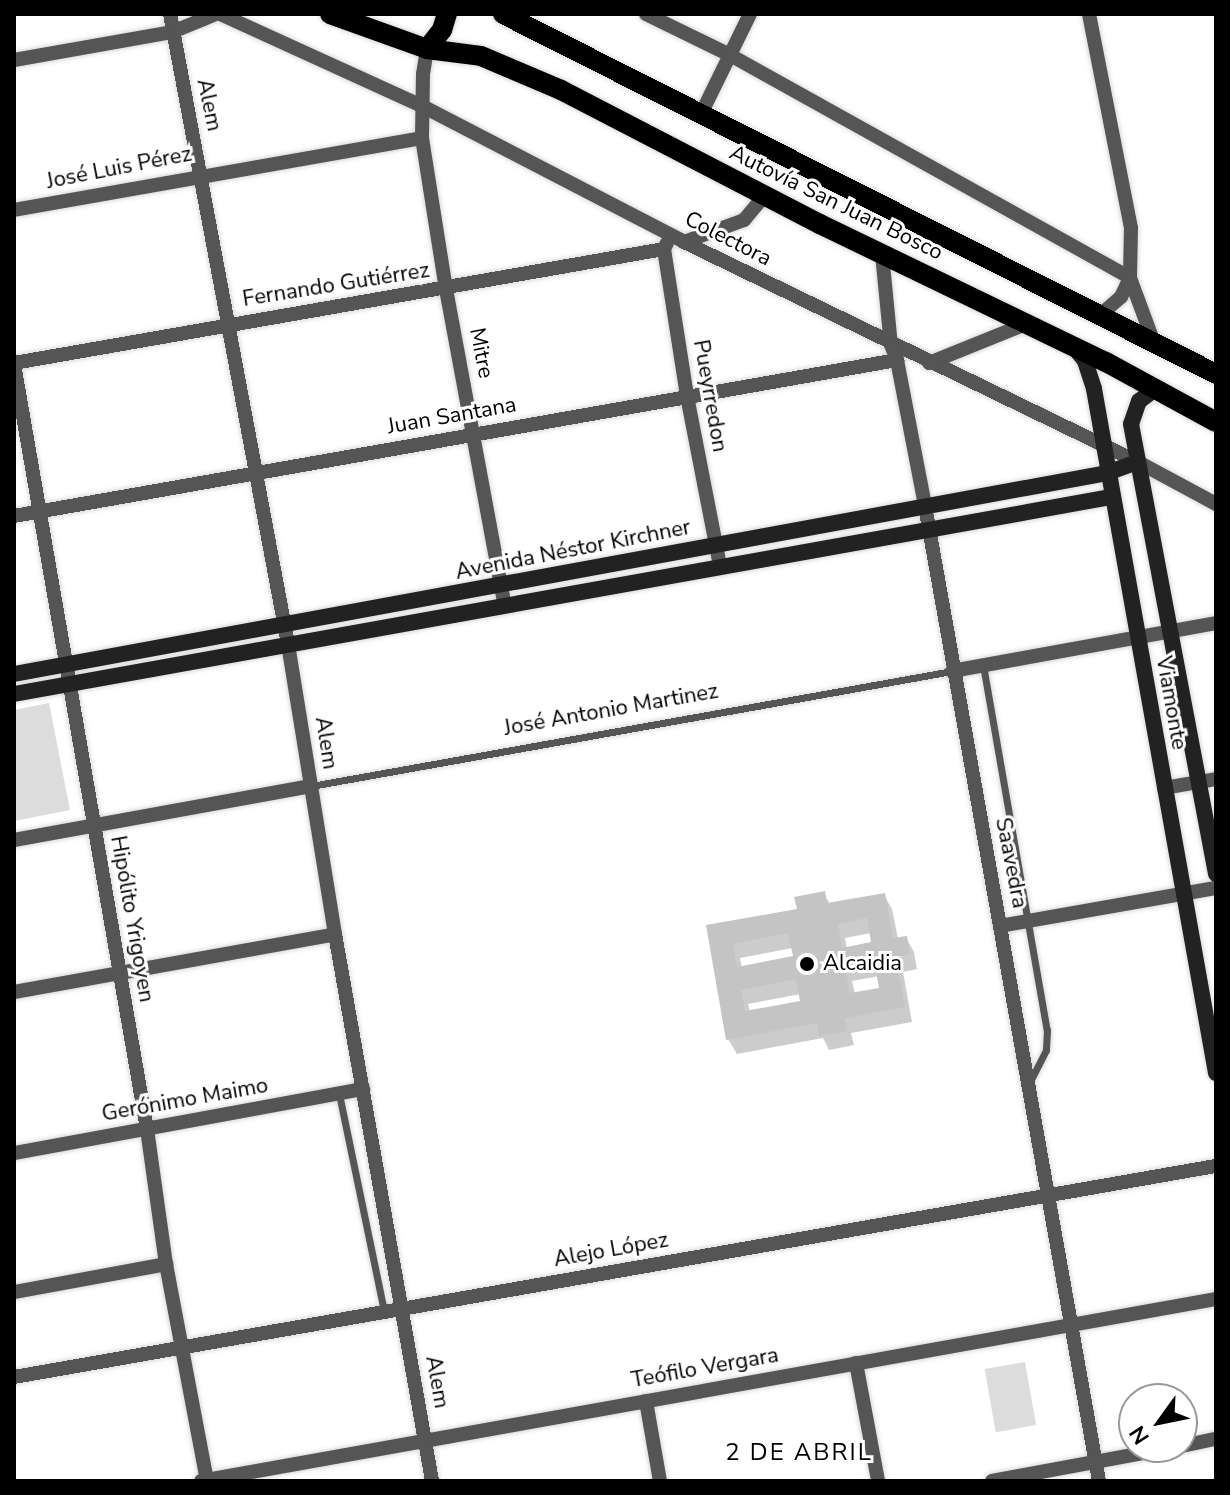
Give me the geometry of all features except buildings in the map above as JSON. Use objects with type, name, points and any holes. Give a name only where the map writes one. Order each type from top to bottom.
[{"type":"main road","name":"Autovía San Juan Bosco","points":[[330,14],[427,49],[481,56],[505,64],[882,254],[1072,345],[1216,422]]},
{"type":"main road","points":[[427,49],[442,30],[447,14]]},
{"type":"main road","name":"Autovía San Juan Bosco","points":[[503,14],[1216,374]]},
{"type":"street","name":"Alem","points":[[170,14],[288,644],[335,934],[432,1481]]},
{"type":"street","points":[[14,60],[172,32],[218,14]]},
{"type":"street","name":"Colectora","points":[[218,14],[424,107],[677,238],[891,345],[1138,462],[1216,504]]},
{"type":"street","points":[[646,14],[730,55],[1130,278]]},
{"type":"street","points":[[702,112],[750,14]]},
{"type":"street","points":[[1089,14],[1131,228],[1130,278],[1154,343]]},
{"type":"street","name":"Mitre","points":[[427,49],[423,74],[422,138],[446,289],[505,606]]},
{"type":"street","name":"José Luis Pérez","points":[[14,210],[422,138]]},
{"type":"street","points":[[664,249],[677,238],[744,220],[765,195]]},
{"type":"street","name":"Fernando Gutiérrez","points":[[14,364],[664,249]]},
{"type":"street","name":"Pueyrredon","points":[[664,249],[687,396],[720,565]]},
{"type":"street","name":"Saavedra","points":[[882,254],[891,345],[897,360],[925,506],[952,671],[1099,1481]]},
{"type":"street","points":[[1099,316],[1121,297],[1130,278]]},
{"type":"street","points":[[929,363],[1028,323]]},
{"type":"street","name":"Viamonte","points":[[1072,345],[1089,373],[1216,1073]]},
{"type":"street","name":"Juan Santana","points":[[14,516],[897,360]]},
{"type":"street","name":"Hipólito Yrigoyen","points":[[14,364],[205,1481]]},
{"type":"street","name":"Viamonte","points":[[1155,389],[1133,411],[1131,424],[1172,631],[1208,780],[1216,874]]},
{"type":"street","name":"Avenida Néstor Kirchner","points":[[14,674],[1107,473],[1138,462]]},
{"type":"street","name":"Avenida Néstor Kirchner","points":[[14,694],[928,527],[1111,497]]},
{"type":"street","name":"José Antonio Martinez","points":[[952,671],[1216,623]]},
{"type":"street","points":[[1164,788],[1208,780]]},
{"type":"street","name":"José Antonio Martinez","points":[[14,840],[311,786]]},
{"type":"street","points":[[1000,926],[1216,888]]},
{"type":"street","points":[[14,992],[335,934]]},
{"type":"street","name":"Gerónimo Maimo","points":[[14,1153],[363,1089]]},
{"type":"street","name":"Alejo López","points":[[14,1377],[1216,1166]]},
{"type":"street","points":[[14,1292],[166,1264]]},
{"type":"street","name":"Teófilo Vergara","points":[[205,1481],[1216,1299]]},
{"type":"street","points":[[856,1363],[878,1481]]},
{"type":"street","points":[[646,1401],[660,1481]]},
{"type":"street","points":[[992,1481],[1118,1458]]},
{"type":"lane","points":[[983,665],[1047,1030],[1046,1050],[1029,1084]]},
{"type":"lane","name":"José Antonio Martinez","points":[[311,786],[952,671]]},
{"type":"lane","points":[[339,1094],[385,1313]]},
{"type":"shaded area","points":[[49,703],[70,810],[14,821],[14,710]]},
{"type":"shaded area","points":[[1025,1362],[1036,1425],[996,1432],[985,1369]]},
{"type":"place","name":"Alcaidia","points":[[807,964]]},
{"type":"district","name":"2 DE ABRIL","points":[[799,1453]]}]
